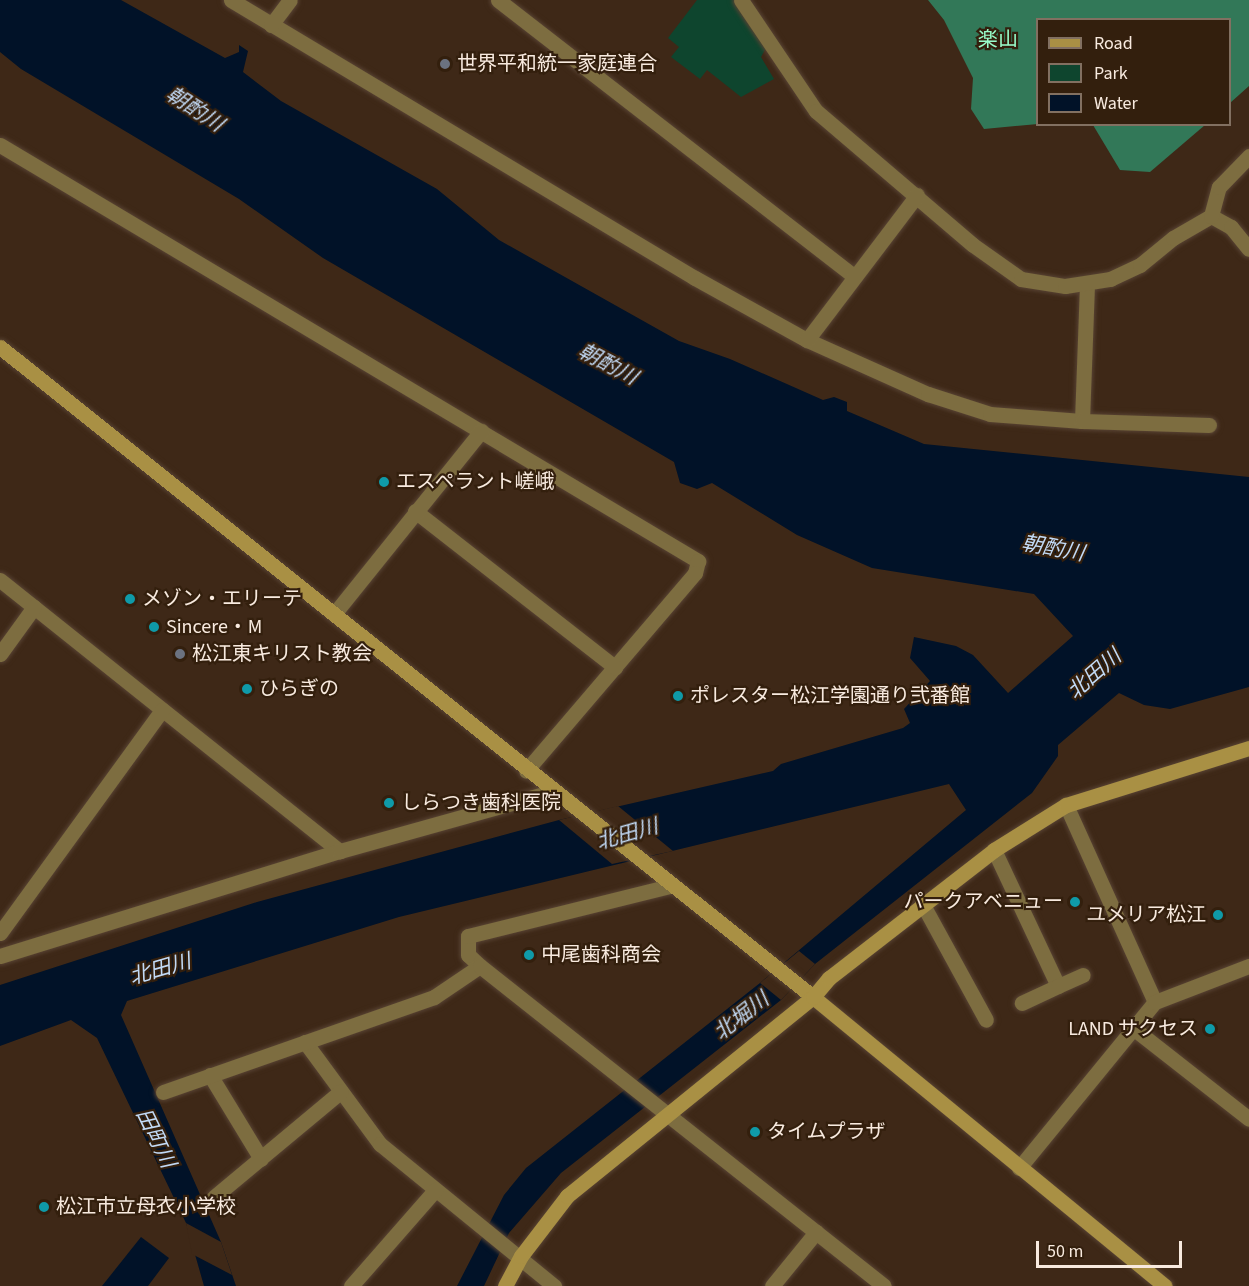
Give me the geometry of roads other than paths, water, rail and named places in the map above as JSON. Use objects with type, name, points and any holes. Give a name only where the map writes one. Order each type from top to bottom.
[{"type":"street","points":[[231,0],[695,278],[807,340],[928,394],[990,414],[1082,421],[1209,425]]},
{"type":"street","points":[[271,25],[291,0]]},
{"type":"street","points":[[498,0],[854,276]]},
{"type":"street","points":[[741,0],[816,111],[988,257],[1021,279],[1049,286],[1087,284],[1129,272],[1196,222],[1211,216]]},
{"type":"street","points":[[0,146],[698,561],[695,573],[526,771]]},
{"type":"street","points":[[1211,216],[1219,187],[1249,156]]},
{"type":"street","points":[[807,340],[917,195]]},
{"type":"street","points":[[1211,216],[1231,227],[1249,249]]},
{"type":"street","points":[[1082,421],[1087,284]]},
{"type":"street","points":[[0,347],[657,876],[813,997],[1165,1286]]},
{"type":"street","points":[[334,614],[481,431]]},
{"type":"street","points":[[416,511],[615,667]]},
{"type":"street","points":[[0,580],[340,851]]},
{"type":"street","points":[[0,654],[34,607]]},
{"type":"street","points":[[0,933],[162,710]]},
{"type":"street","points":[[505,1286],[521,1256],[567,1196],[668,1118],[813,997],[829,978],[922,903],[994,850],[1066,805],[1249,748]]},
{"type":"street","points":[[0,956],[340,851],[552,792]]},
{"type":"street","points":[[1066,805],[1155,1002]]},
{"type":"street","points":[[994,850],[1058,986]]},
{"type":"street","points":[[670,886],[468,936],[468,955],[668,1118],[884,1286]]},
{"type":"street","points":[[922,903],[986,1020]]},
{"type":"street","points":[[163,1092],[434,997],[480,966]]},
{"type":"street","points":[[1019,1168],[1155,1002],[1249,966]]},
{"type":"street","points":[[1022,1003],[1083,975]]},
{"type":"street","points":[[1133,1028],[1249,1119]]},
{"type":"street","points":[[305,1042],[380,1144],[435,1190],[507,1244],[554,1286]]},
{"type":"street","points":[[210,1075],[261,1158]]},
{"type":"street","points":[[214,1197],[341,1091]]},
{"type":"street","points":[[351,1286],[435,1190]]},
{"type":"street","points":[[772,1286],[816,1232]]},
{"type":"water","points":[[0,0],[121,0],[225,58],[239,52],[239,45],[248,51],[243,72],[281,101],[437,189],[499,240],[679,341],[730,359],[823,400],[834,397],[847,402],[847,411],[924,444],[1249,477],[1249,687],[1170,709],[1144,705],[1119,693],[1058,745],[1058,756],[1032,793],[815,964],[781,1000],[561,1173],[509,1233],[484,1286],[457,1286],[504,1195],[526,1168],[760,983],[966,810],[949,784],[399,917],[127,1001],[121,1015],[221,1242],[236,1286],[204,1286],[186,1223],[97,1038],[71,1020],[0,1046],[0,985],[257,902],[559,820],[773,771],[781,764],[903,728],[910,723],[904,709],[930,681],[910,658],[914,637],[956,646],[973,655],[1008,693],[1073,636],[1034,594],[872,568],[797,535],[712,483],[697,489],[680,483],[674,462],[323,258],[239,199],[21,69],[0,52]]},
{"type":"water","points":[[141,1237],[169,1258],[148,1286],[102,1286]]},
{"type":"place","name":"世界平和統一家庭連合","points":[[445,64]]},
{"type":"place","name":"エスペラント嵯峨","points":[[384,482]]},
{"type":"place","name":"メゾン・エリーテ","points":[[130,599]]},
{"type":"place","name":"Sincere・M","points":[[154,627]]},
{"type":"place","name":"松江東キリスト教会","points":[[180,654]]},
{"type":"place","name":"ひらぎの","points":[[247,689]]},
{"type":"place","name":"ポレスター松江学園通り弐番館","points":[[678,696]]},
{"type":"place","name":"しらつき歯科医院","points":[[389,803]]},
{"type":"place","name":"パークアベニュー","points":[[1075,902]]},
{"type":"place","name":"ユメリア松江","points":[[1218,915]]},
{"type":"place","name":"中尾歯科商会","points":[[529,955]]},
{"type":"place","name":"LAND サクセス","points":[[1210,1029]]},
{"type":"place","name":"タイムプラザ","points":[[755,1132]]},
{"type":"place","name":"松江市立母衣小学校","points":[[44,1207]]},
{"type":"park label","name":"楽山","points":[[998,40]]},
{"type":"water label","name":"朝酌川","points":[[195,109]]},
{"type":"water label","name":"朝酌川","points":[[608,364]]},
{"type":"water label","name":"朝酌川","points":[[1053,548]]},
{"type":"water label","name":"北田川","points":[[1094,674]]},
{"type":"water label","name":"北田川","points":[[627,834]]},
{"type":"water label","name":"北田川","points":[[160,969]]},
{"type":"water label","name":"北堀川","points":[[741,1016]]},
{"type":"water label","name":"田町川","points":[[156,1138]]}]
